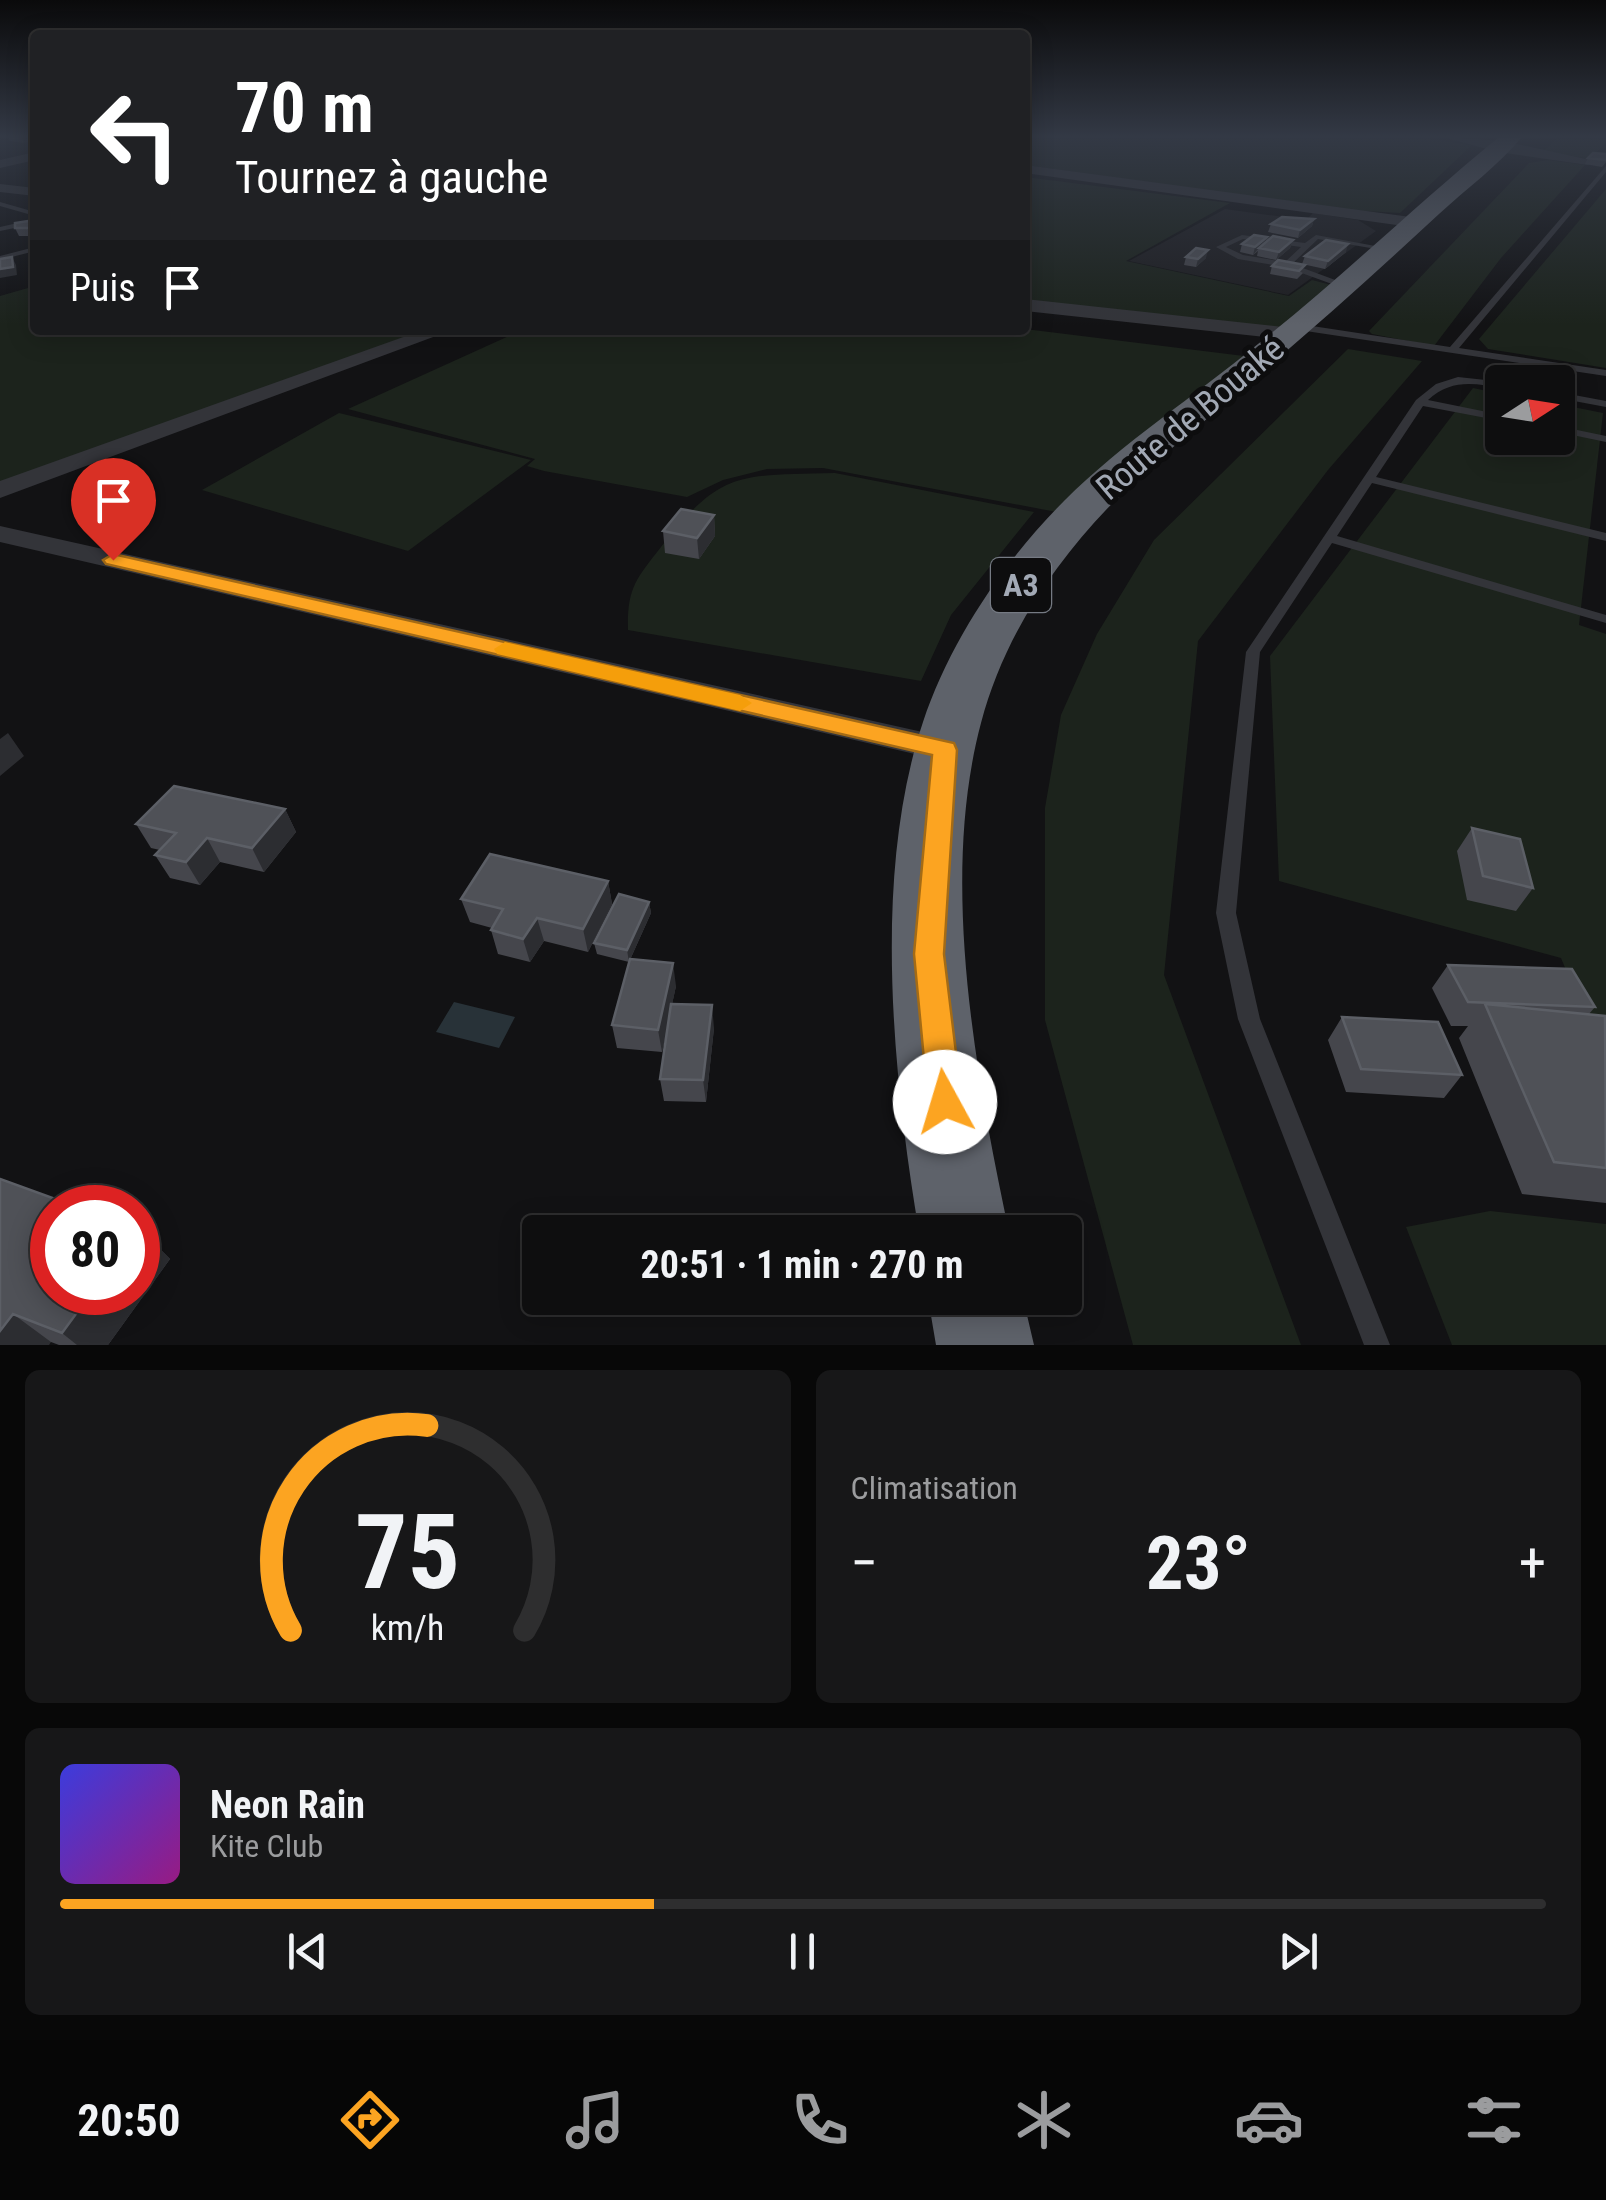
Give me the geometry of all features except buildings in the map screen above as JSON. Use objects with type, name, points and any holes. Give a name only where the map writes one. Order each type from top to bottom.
[{"type":"highway","name":"Route de Bouaké","points":[[961,1215],[929,954],[945,750],[980,652],[1026,576],[1078,512],[1161,434],[1296,331],[1434,200]]},
{"type":"highway","points":[[979,1315],[985,1345]]},
{"type":"street","points":[[1197,200],[1400,235]]},
{"type":"street","points":[[1030,305],[1296,331]]},
{"type":"street","points":[[0,490],[428,335]]},
{"type":"street","points":[[0,534],[945,750]]},
{"type":"lane","points":[[1452,351],[1577,200]]},
{"type":"lane","points":[[0,204],[30,215]]},
{"type":"lane","points":[[0,229],[30,219]]},
{"type":"lane","points":[[1286,265],[1316,237],[1400,235]]},
{"type":"lane","points":[[1307,246],[1242,237],[1220,247],[1241,258],[1286,265],[1343,286]]},
{"type":"lane","points":[[0,258],[30,250]]},
{"type":"lane","points":[[1296,331],[1606,373]]},
{"type":"lane","points":[[1377,1345],[1250,1019],[1226,913],[1253,652],[1420,402],[1438,384],[1449,380],[1485,383]]},
{"type":"lane","points":[[1575,398],[1606,404]]},
{"type":"lane","points":[[1420,402],[1485,415]]},
{"type":"lane","points":[[1575,433],[1606,439]]},
{"type":"lane","points":[[1370,479],[1606,537]]},
{"type":"lane","points":[[1330,538],[1606,619]]},
{"type":"shaded area","points":[[1030,200],[1230,203],[1126,261],[1289,296],[1312,280],[1339,287],[1290,333],[1030,303]]},
{"type":"shaded area","points":[[1274,200],[1414,200],[1400,213]]},
{"type":"shaded area","points":[[1494,200],[1554,200],[1501,258],[1434,346],[1369,331]]},
{"type":"shaded area","points":[[1597,200],[1606,200],[1606,368],[1488,349],[1479,339]]},
{"type":"shaded area","points":[[1225,209],[1306,220],[1313,213],[1358,220],[1376,231],[1288,295],[1129,261]]},
{"type":"shaded area","points":[[30,287],[30,335],[411,335],[0,483],[0,296]]},
{"type":"shaded area","points":[[1030,330],[1244,356],[1062,513],[823,468],[767,469],[723,480],[687,497],[544,471],[527,466],[535,459],[348,409],[511,335],[1030,335]]},
{"type":"shaded area","points":[[1348,349],[1422,361],[1328,470],[1198,641],[1164,975],[1301,1345],[1133,1345],[1045,1020],[1045,808],[1061,715],[1097,634],[1154,540]]},
{"type":"shaded area","points":[[1473,388],[1485,390],[1485,455],[1575,455],[1575,407],[1603,413],[1579,625],[1606,634],[1606,1066],[1561,958],[1279,881],[1270,656]]},
{"type":"shaded area","points":[[339,413],[531,460],[408,551],[202,490]]},
{"type":"shaded area","points":[[835,473],[1034,512],[951,615],[921,681],[628,630],[631,594],[639,576],[682,521],[718,490],[754,477]]},
{"type":"shaded area","points":[[454,1002],[515,1017],[499,1048],[436,1032]]},
{"type":"shaded area","points":[[1490,1211],[1606,1224],[1606,1345],[1452,1345],[1406,1227]]},
{"type":"slow traffic","points":[[505,649],[740,703]]},
{"type":"route","points":[[113,560],[945,750],[935,834],[929,954],[945,1102]]}]
